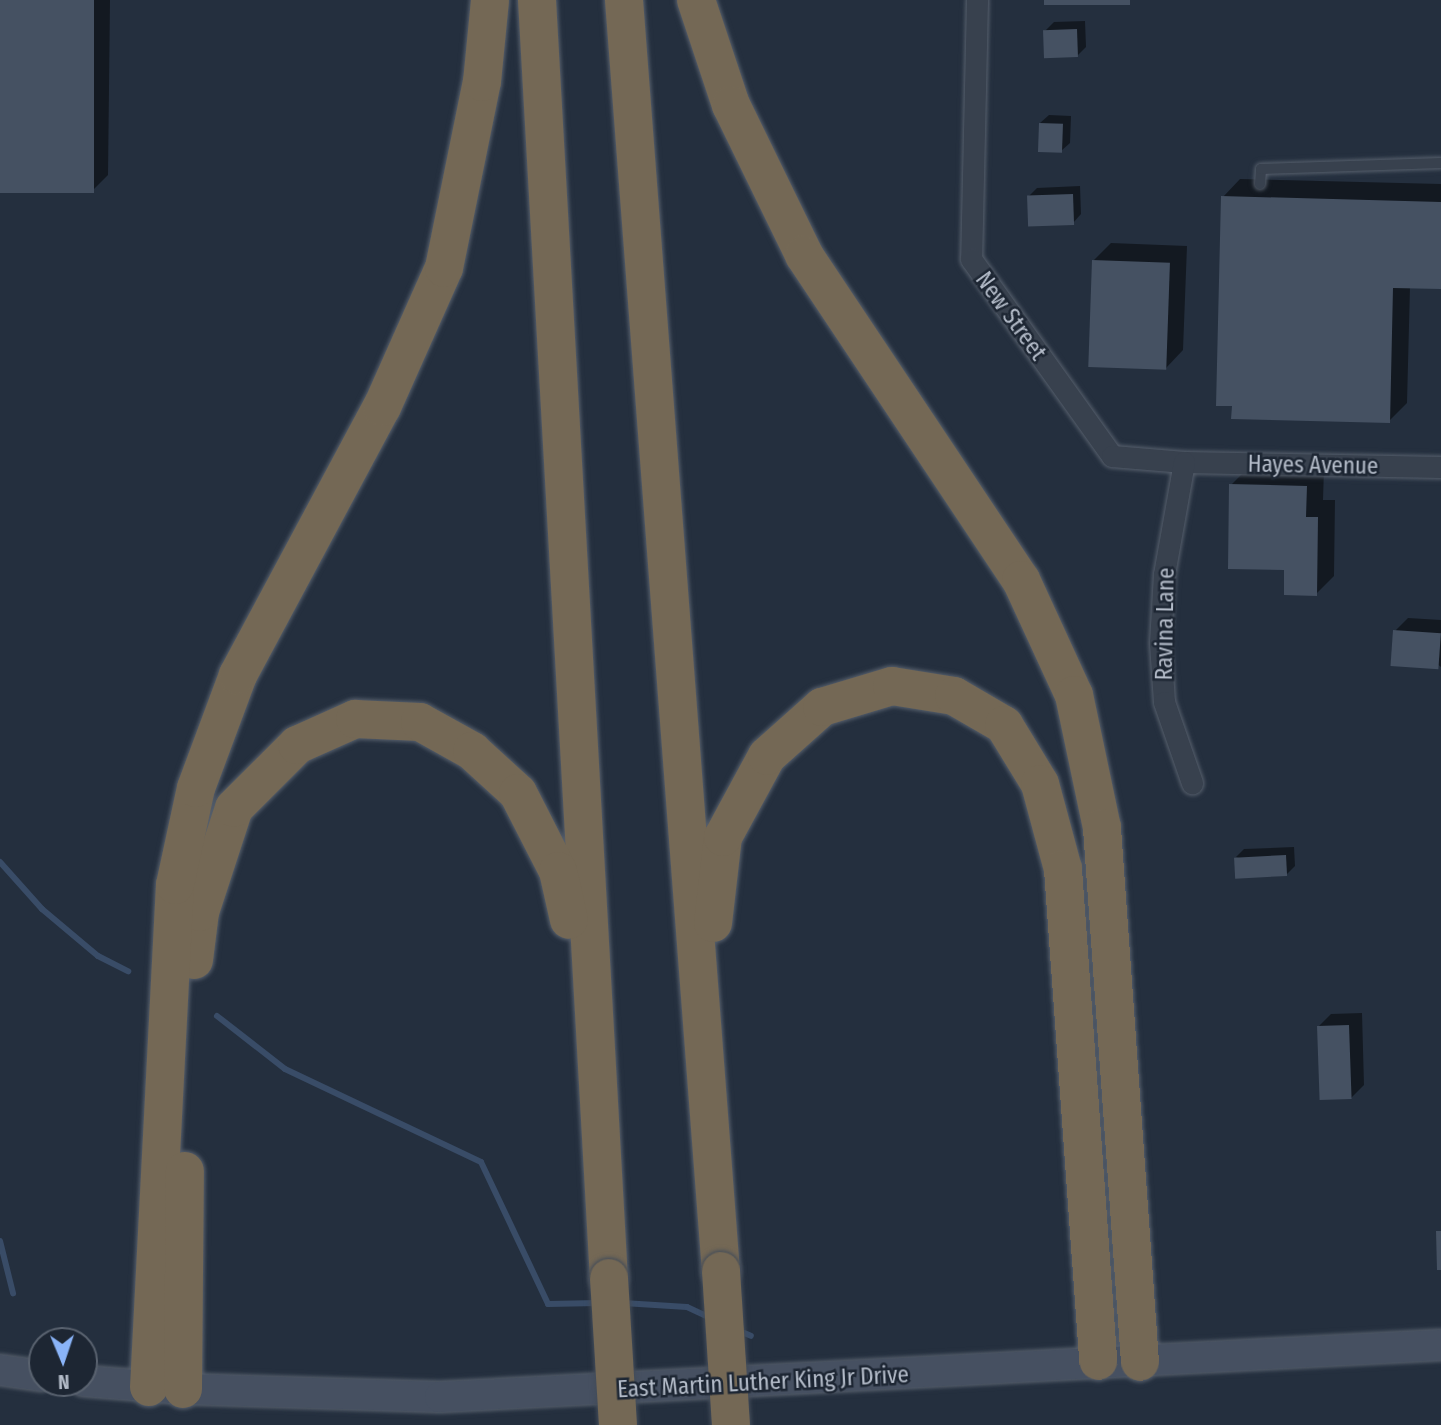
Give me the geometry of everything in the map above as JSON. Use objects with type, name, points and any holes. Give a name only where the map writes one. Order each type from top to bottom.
[{"type":"highway","points":[[166,1388],[175,885],[196,788],[238,675],[382,407],[444,268],[482,82],[490,0]]},
{"type":"highway","points":[[537,0],[593,1024],[618,1425]]},
{"type":"highway","points":[[624,0],[703,1013],[731,1425]]},
{"type":"highway","points":[[696,0],[731,105],[804,255],[1021,580],[1074,695],[1102,828],[1140,1362]]},
{"type":"highway","points":[[703,1013],[723,837],[766,756],[822,707],[892,686],[954,696],[1004,725],[1040,784],[1063,869],[1098,1361]]},
{"type":"highway","points":[[166,1388],[189,1029],[200,912],[234,807],[297,745],[355,719],[420,722],[472,751],[518,793],[558,871],[593,1024]]},
{"type":"main road","name":"East Martin Luther King Jr Drive","points":[[98,1382],[166,1388],[440,1397],[909,1375],[1098,1361],[1140,1362],[1441,1346]]},
{"type":"main road","points":[[0,1370],[28,1375]]},
{"type":"street","name":"New Street","points":[[977,0],[971,259],[1112,456],[1184,462]]},
{"type":"street","name":"Hayes Avenue","points":[[1184,462],[1441,467]]},
{"type":"street","name":"Ravina Lane","points":[[1184,462],[1164,574],[1160,643],[1164,702],[1192,783]]},
{"type":"lane","points":[[1260,184],[1261,169],[1441,163]]},
{"type":"building","points":[[0,0],[94,0],[94,193],[0,193]]},
{"type":"building","points":[[1044,0],[1130,0],[1130,5],[1044,5]]},
{"type":"building","points":[[1077,29],[1078,57],[1044,58],[1043,30]]},
{"type":"building","points":[[1039,123],[1063,124],[1062,153],[1038,152]]},
{"type":"building","points":[[1073,194],[1074,225],[1028,227],[1027,196]]},
{"type":"building","points":[[1221,196],[1441,202],[1441,289],[1393,288],[1390,423],[1231,419],[1232,406],[1216,406]]},
{"type":"building","points":[[1092,260],[1170,263],[1166,370],[1088,367]]},
{"type":"building","points":[[1229,484],[1307,486],[1306,517],[1318,517],[1317,596],[1284,595],[1284,570],[1228,569]]},
{"type":"building","points":[[1393,630],[1441,633],[1438,669],[1390,666]]},
{"type":"building","points":[[1286,855],[1287,876],[1235,879],[1234,858]]},
{"type":"building","points":[[1349,1025],[1352,1099],[1320,1100],[1317,1026]]},
{"type":"building","points":[[1436,1231],[1441,1231],[1441,1270],[1437,1270]]},
{"type":"waterway","points":[[0,862],[42,909],[98,956],[128,971]]},
{"type":"waterway","points":[[217,1016],[285,1069],[481,1162],[548,1304],[598,1303]]},
{"type":"waterway","points":[[0,1241],[13,1293]]},
{"type":"waterway","points":[[623,1303],[687,1307],[711,1318]]},
{"type":"waterway","points":[[737,1330],[751,1336]]}]
